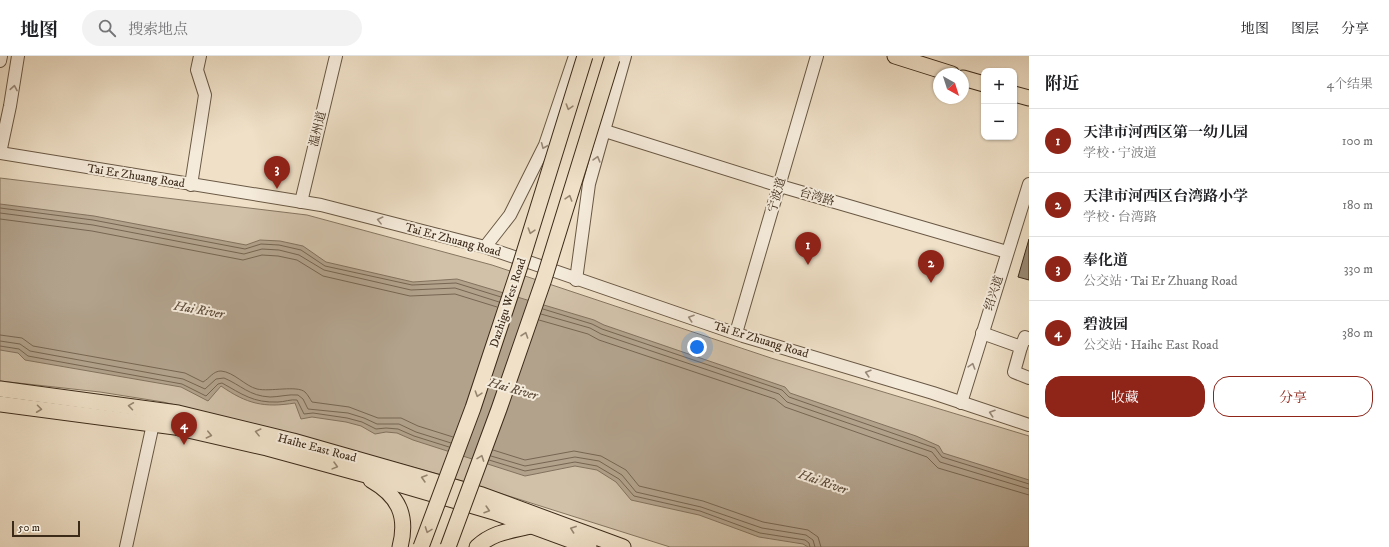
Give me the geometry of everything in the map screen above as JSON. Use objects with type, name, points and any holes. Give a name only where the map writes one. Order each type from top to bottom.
[{"type":"main road","name":"Dazhigu West Road","points":[[421,547],[476,401],[519,269],[585,56]]},
{"type":"main road","points":[[895,56],[933,68]]},
{"type":"main road","points":[[448,547],[544,279],[616,57]]},
{"type":"main road","points":[[969,80],[981,83]]},
{"type":"main road","points":[[1017,95],[1029,98]]},
{"type":"main road","name":"Haihe East Road","points":[[0,389],[178,413],[293,441],[482,495],[623,547]]},
{"type":"main road","name":"Haihe East Road","points":[[0,404],[153,424],[267,448],[494,512],[589,547]]},
{"type":"main road","points":[[358,473],[381,486],[396,501],[404,522],[400,547]]},
{"type":"main road","points":[[477,547],[486,538],[503,531],[532,526]]},
{"type":"street","points":[[0,61],[1,56]]},
{"type":"street","points":[[0,153],[10,106],[18,56]]},
{"type":"street","points":[[191,185],[204,95],[197,70],[200,56]]},
{"type":"street","name":"温州道","points":[[300,202],[336,56]]},
{"type":"street","points":[[485,247],[510,216],[545,145],[575,56]]},
{"type":"street","name":"宁波道","points":[[736,333],[817,56]]},
{"type":"street","points":[[576,280],[589,184],[605,131],[616,57]]},
{"type":"street","name":"台湾路","points":[[605,131],[780,186],[1007,252]]},
{"type":"street","name":"Tai Er Zhuang Road","points":[[0,153],[321,205],[485,247],[576,280],[736,333],[1029,425]]},
{"type":"street","name":"绍兴道","points":[[960,403],[1029,184]]},
{"type":"street","points":[[982,332],[1025,343],[1014,372],[1029,378]]},
{"type":"street","points":[[126,547],[153,424]]},
{"type":"shaded area","points":[[0,178],[307,215],[492,265],[771,358],[1029,436],[1029,547],[670,547],[452,478],[275,429],[163,402],[100,392],[0,381]]},
{"type":"water","name":"Hai River","points":[[0,204],[94,216],[246,245],[260,240],[280,241],[303,246],[326,262],[413,282],[457,279],[594,320],[604,325],[785,387],[790,393],[916,436],[939,446],[943,453],[1029,480],[1029,547],[808,547],[803,544],[759,537],[699,515],[631,500],[616,482],[597,470],[575,466],[525,476],[413,440],[397,433],[386,432],[375,434],[361,426],[346,422],[312,417],[301,419],[295,403],[265,405],[256,403],[239,397],[221,386],[208,401],[181,387],[25,360],[18,353],[0,350]]},
{"type":"building","points":[[1029,239],[1029,280],[1018,277]]},
{"type":"place","name":"奉化道","points":[[277,189]]},
{"type":"place","name":"天津市河西区第一幼儿园","points":[[808,265]]},
{"type":"place","name":"天津市河西区台湾路小学","points":[[931,283]]},
{"type":"place","name":"碧波园","points":[[184,445]]}]
